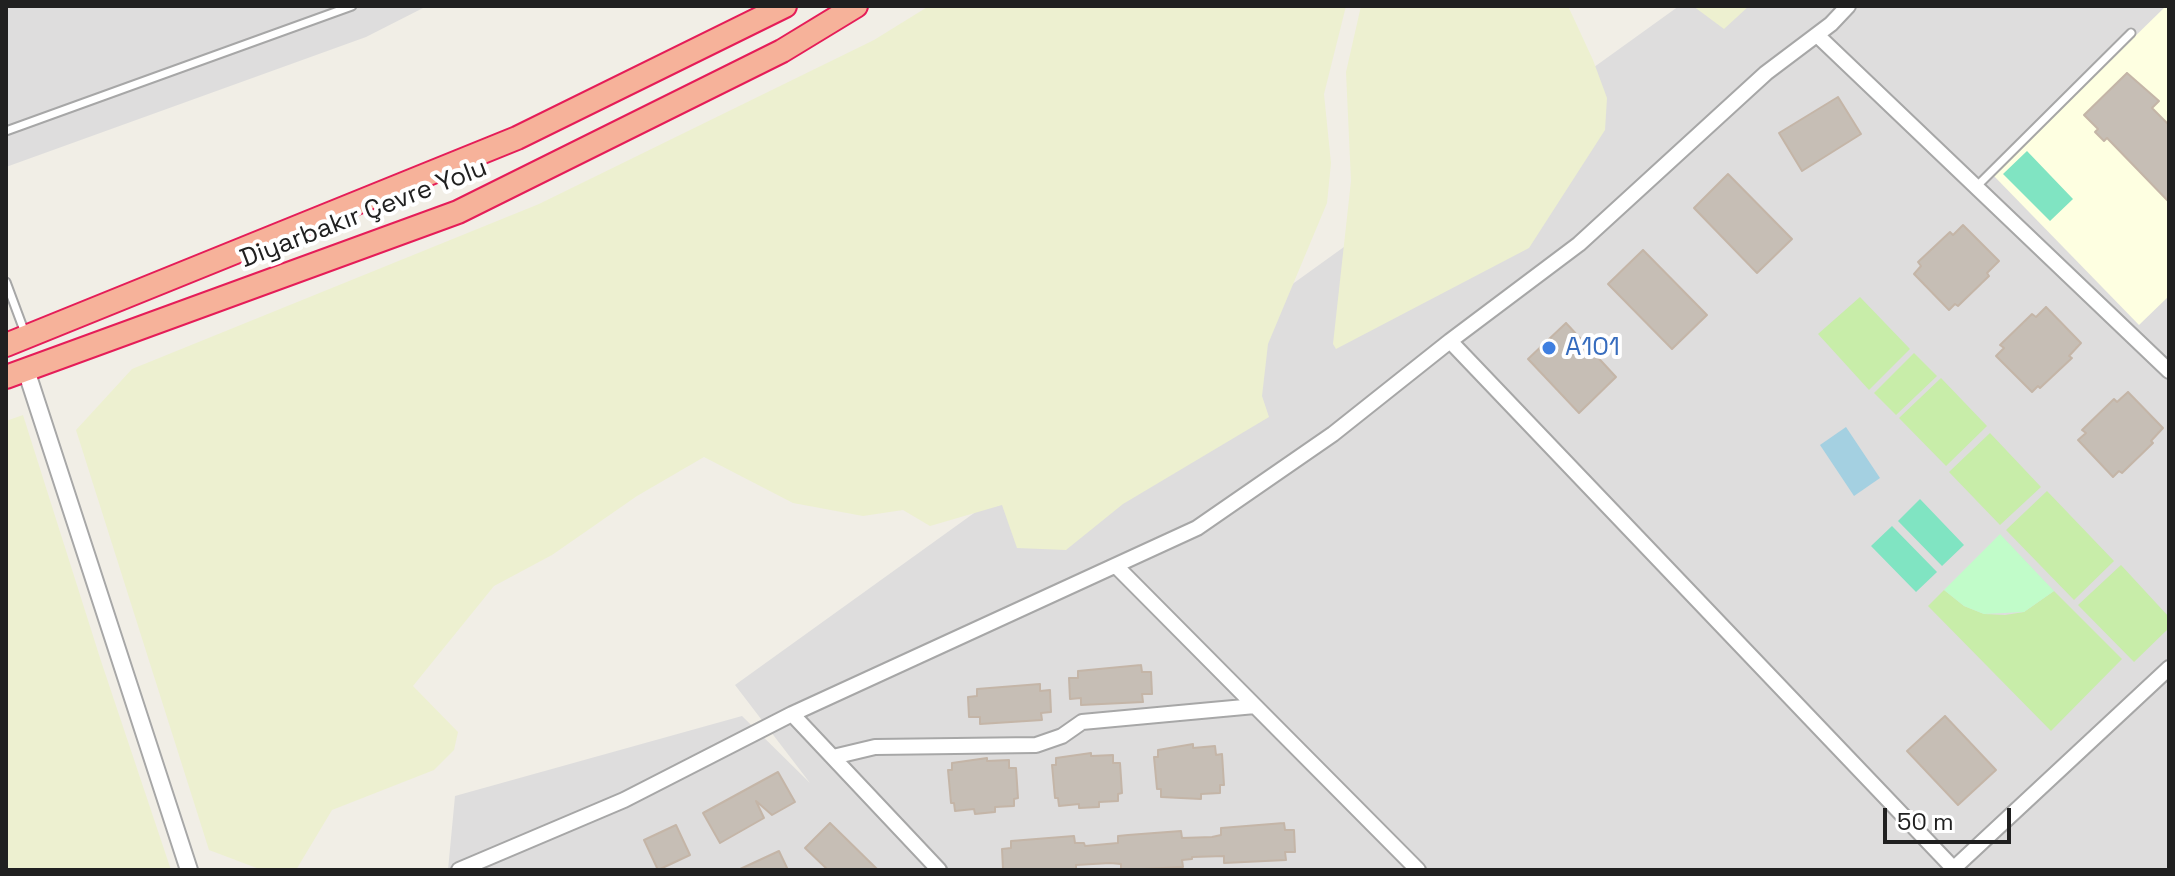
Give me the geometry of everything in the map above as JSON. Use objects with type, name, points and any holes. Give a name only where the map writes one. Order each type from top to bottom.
[{"type":"highway","name":"Diyarbakır Çevre Yolu","points":[[16,341],[517,138],[785,6]]},
{"type":"highway","name":"Diyarbakır Çevre Yolu","points":[[16,374],[458,212],[782,51],[856,6]]},
{"type":"street","points":[[1831,24],[1837,6]]},
{"type":"street","points":[[459,870],[624,800],[792,714],[1197,528],[1333,434],[1579,244],[1766,73],[1831,24],[1848,6]]},
{"type":"street","points":[[1817,35],[2169,371]]},
{"type":"street","points":[[1450,341],[1953,870],[2169,668]]},
{"type":"street","points":[[16,374],[189,870]]},
{"type":"street","points":[[1116,566],[1411,869]]},
{"type":"street","points":[[833,757],[875,747],[1036,745],[1062,736],[1082,722],[1255,706]]},
{"type":"street","points":[[792,714],[939,870]]},
{"type":"lane","points":[[6,131],[352,6]]},
{"type":"lane","points":[[1977,186],[2131,33]]},
{"type":"lane","points":[[6,282],[16,341]]},
{"type":"shaded area","points":[[6,6],[427,6],[366,37],[6,167]]},
{"type":"shaded area","points":[[929,6],[1346,6],[1324,94],[1331,163],[1327,203],[1268,344],[1262,396],[1269,417],[1123,504],[1066,550],[1017,548],[1002,505],[930,526],[903,510],[863,516],[793,503],[704,457],[637,496],[552,555],[494,586],[413,686],[458,732],[454,750],[434,770],[332,810],[296,870],[262,870],[209,850],[76,430],[132,369],[539,204],[874,40]]},
{"type":"shaded area","points":[[1361,6],[1568,6],[1607,98],[1605,130],[1529,248],[1336,349],[1333,344],[1351,181],[1346,72]]},
{"type":"shaded area","points":[[1679,6],[2169,6],[2169,870],[448,870],[455,796],[742,716],[810,783],[735,685]]},
{"type":"shaded area","points":[[1693,6],[1749,6],[1724,29]]},
{"type":"shaded area","points":[[2169,6],[2169,296],[2139,325],[1993,175]]},
{"type":"shaded area","points":[[23,415],[171,870],[6,870],[6,421]]},
{"type":"green space","points":[[2027,151],[2073,199],[2050,221],[2003,174]]},
{"type":"green space","points":[[1860,297],[1910,349],[1869,390],[1818,334]]},
{"type":"green space","points":[[1914,353],[1937,376],[1896,415],[1874,393]]},
{"type":"green space","points":[[1941,378],[1987,426],[1946,466],[1899,418]]},
{"type":"green space","points":[[1990,433],[2041,487],[2000,525],[1949,472]]},
{"type":"green space","points":[[2047,491],[2114,561],[2074,600],[2006,530]]},
{"type":"green space","points":[[1920,499],[1964,545],[1942,566],[1898,521]]},
{"type":"green space","points":[[1892,526],[1937,572],[1916,592],[1871,546]]},
{"type":"green space","points":[[2000,534],[2054,591],[2024,612],[1984,614],[1964,606],[1944,590]]},
{"type":"green space","points":[[2121,565],[2169,617],[2169,628],[2134,662],[2078,605]]},
{"type":"green space","points":[[1944,590],[1964,606],[1984,614],[2005,615],[2024,612],[2054,591],[2122,659],[2051,731],[1928,606]]},
{"type":"water","points":[[1846,427],[1880,478],[1854,496],[1820,445]]},
{"type":"building","points":[[2127,73],[2159,101],[2152,108],[2169,125],[2169,202],[2107,138],[2104,141],[2095,132],[2098,129],[2084,115]]},
{"type":"building","points":[[1838,97],[1861,134],[1802,171],[1779,133]]},
{"type":"building","points":[[1728,174],[1792,239],[1757,273],[1694,208]]},
{"type":"building","points":[[1963,225],[1999,261],[1987,273],[1989,276],[1958,306],[1955,304],[1949,310],[1914,274],[1921,266],[1918,262],[1950,232],[1953,235]]},
{"type":"building","points":[[1643,250],[1707,315],[1672,349],[1608,284]]},
{"type":"building","points":[[2046,307],[2081,343],[2069,356],[2072,358],[2032,392],[1996,356],[2004,348],[2000,345],[2032,314],[2036,317]]},
{"type":"building","points":[[1566,323],[1616,377],[1579,413],[1528,359]]},
{"type":"building","points":[[2128,392],[2163,428],[2151,441],[2153,443],[2122,473],[2119,471],[2113,477],[2078,440],[2086,433],[2082,430],[2114,399],[2117,402]]},
{"type":"building","points":[[1141,665],[1142,672],[1151,672],[1152,694],[1142,694],[1143,702],[1081,705],[1081,698],[1070,699],[1069,678],[1078,678],[1078,671]]},
{"type":"building","points":[[1040,684],[1040,691],[1050,690],[1051,712],[1041,713],[1042,720],[980,724],[980,717],[969,717],[968,697],[977,696],[977,689]]},
{"type":"building","points":[[1945,716],[1996,770],[1958,805],[1907,751]]},
{"type":"building","points":[[1193,744],[1193,748],[1215,746],[1216,755],[1222,754],[1224,785],[1220,785],[1220,793],[1201,794],[1201,799],[1161,797],[1161,789],[1157,789],[1154,757],[1158,757],[1158,750]]},
{"type":"building","points":[[1091,753],[1091,756],[1113,755],[1113,763],[1120,763],[1122,793],[1118,794],[1118,801],[1099,802],[1099,807],[1079,808],[1079,804],[1059,806],[1058,798],[1055,798],[1052,765],[1056,765],[1056,758]]},
{"type":"building","points":[[987,758],[987,761],[1009,760],[1009,768],[1016,768],[1018,798],[1014,799],[1014,806],[995,807],[995,812],[975,814],[974,809],[955,811],[954,803],[951,803],[948,770],[952,770],[952,763]]},
{"type":"building","points":[[778,772],[795,802],[772,815],[756,801],[764,818],[720,843],[703,813]]},
{"type":"building","points":[[830,823],[878,870],[828,870],[805,848]]},
{"type":"building","points":[[1284,823],[1285,830],[1294,830],[1295,852],[1285,852],[1286,860],[1224,863],[1224,856],[1192,857],[1182,860],[1183,867],[1121,870],[1121,864],[1110,863],[1076,865],[1076,870],[1003,869],[1002,849],[1011,848],[1011,841],[1074,836],[1075,843],[1084,843],[1085,846],[1118,843],[1118,836],[1181,831],[1182,838],[1212,837],[1221,835],[1221,828]]},
{"type":"building","points":[[676,825],[690,855],[658,870],[644,840]]},
{"type":"building","points":[[779,851],[788,870],[738,870]]},
{"type":"place","name":"A101","points":[[1549,348]]}]
